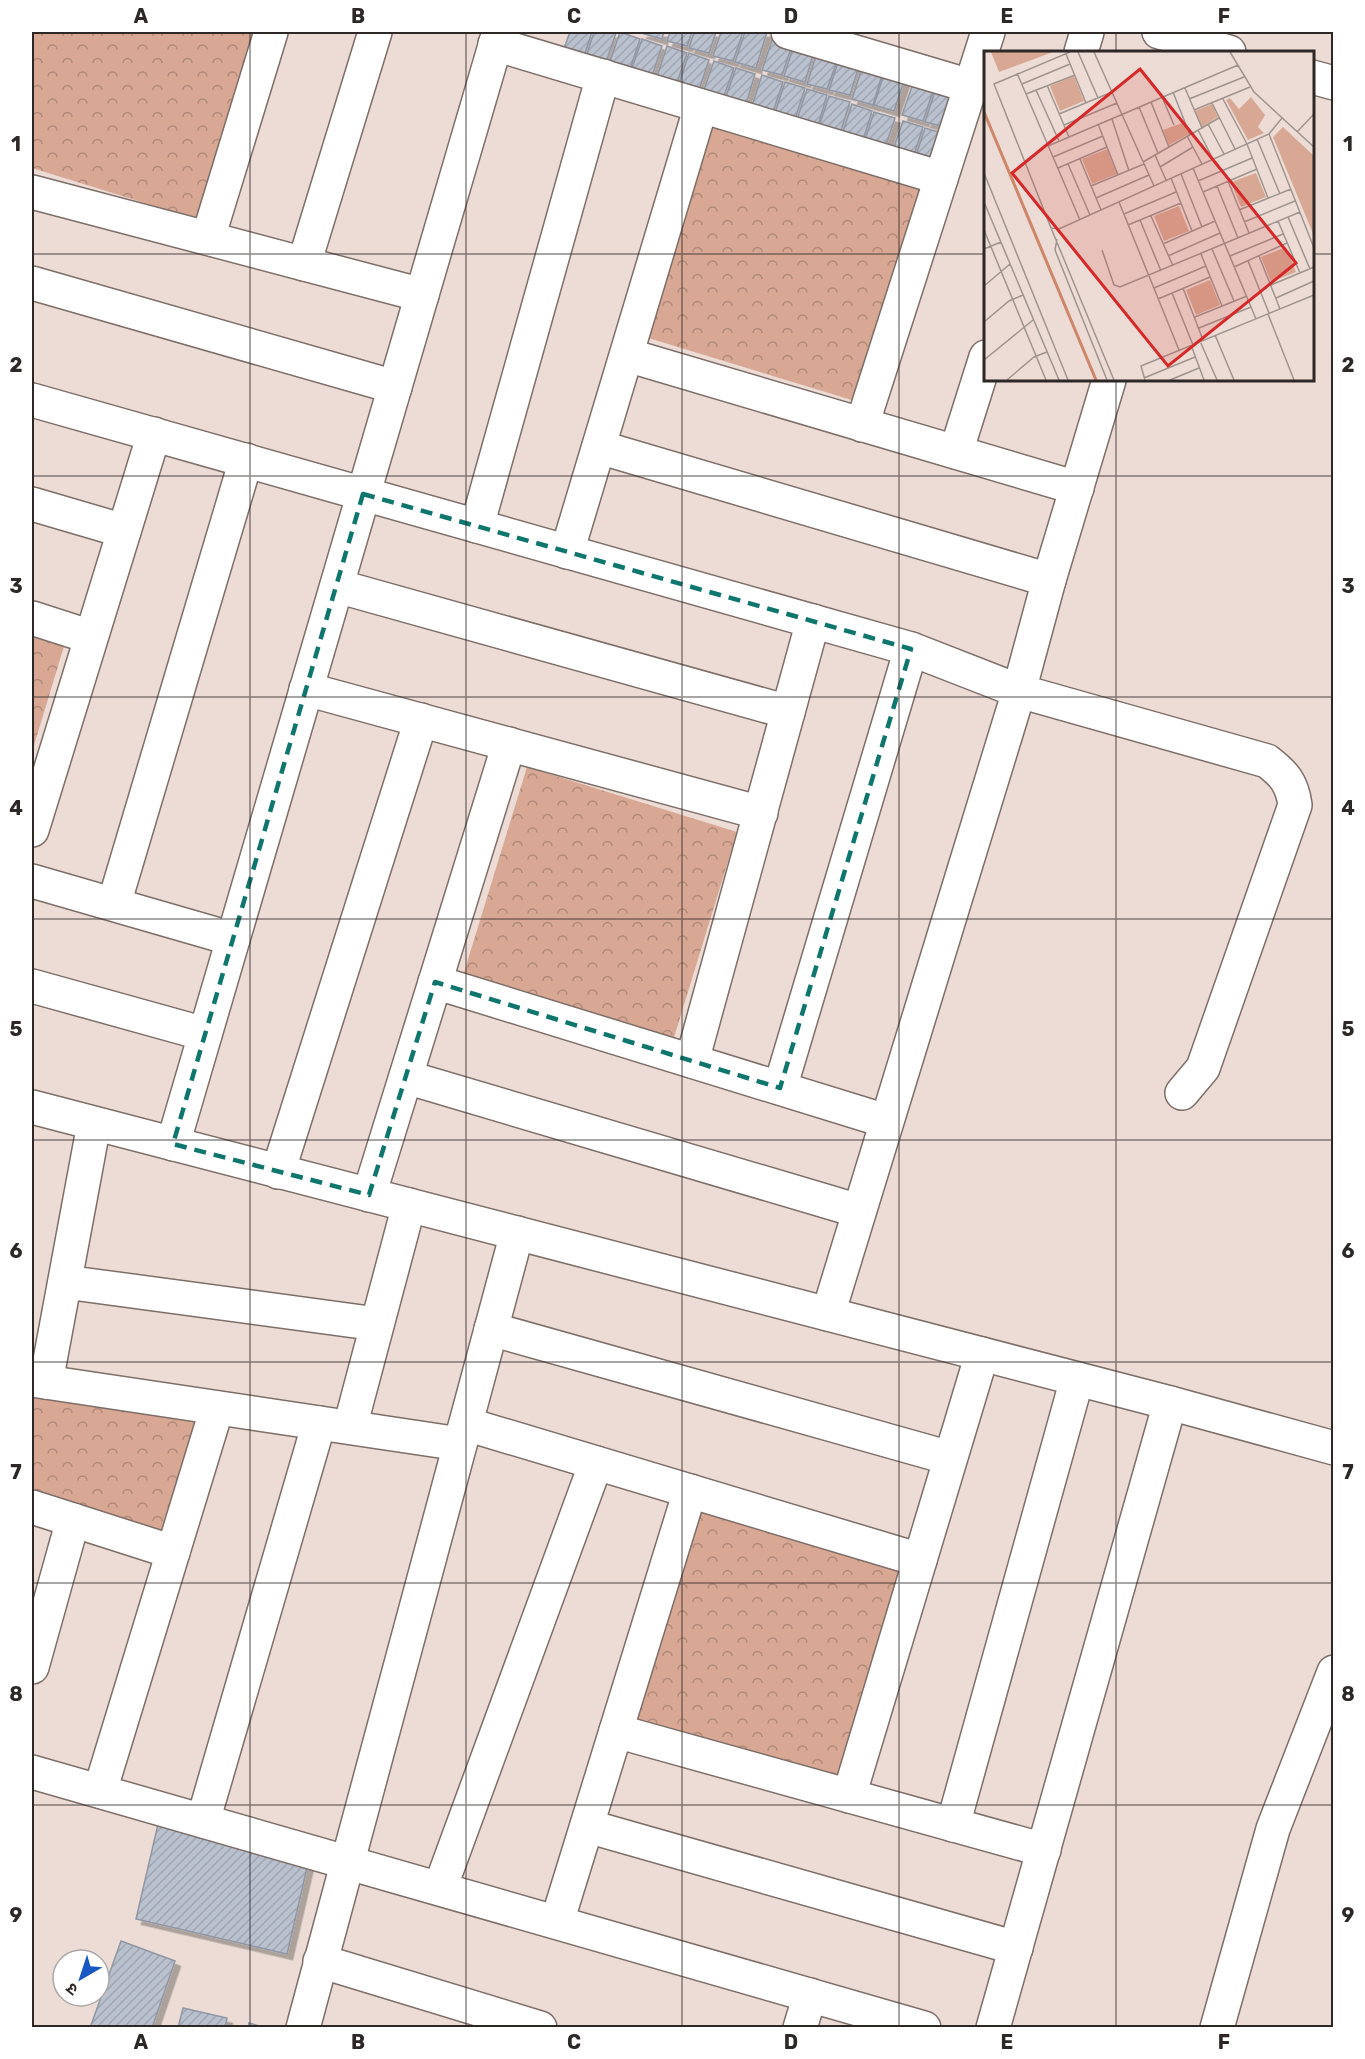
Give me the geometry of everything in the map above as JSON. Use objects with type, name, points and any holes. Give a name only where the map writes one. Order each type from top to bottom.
[{"type":"street","points":[[208,238],[271,32]]},
{"type":"street","points":[[304,264],[375,32]]},
{"type":"street","points":[[788,32],[970,86]]},
{"type":"street","points":[[862,424],[988,32]]},
{"type":"street","points":[[1081,51],[1087,32]]},
{"type":"street","points":[[1159,32],[1215,51]]},
{"type":"street","points":[[173,1144],[497,38],[603,76],[941,178]]},
{"type":"street","points":[[477,526],[603,76]]},
{"type":"street","points":[[1314,78],[1334,83]]},
{"type":"street","points":[[567,552],[701,106]]},
{"type":"street","points":[[32,192],[422,294]]},
{"type":"street","points":[[32,283],[395,387]]},
{"type":"street","points":[[627,355],[1077,488]]},
{"type":"street","points":[[956,453],[984,363]]},
{"type":"street","points":[[828,1314],[1019,691],[1049,580],[1109,381]]},
{"type":"street","points":[[32,399],[911,649],[1019,691],[1267,761],[1279,771],[1293,789],[1295,805],[1203,1068],[1182,1093]]},
{"type":"street","points":[[32,830],[154,434]]},
{"type":"street","points":[[599,447],[1049,580]]},
{"type":"street","points":[[114,904],[246,460]]},
{"type":"street","points":[[32,504],[124,531]]},
{"type":"street","points":[[337,586],[788,712]]},
{"type":"street","points":[[32,618],[91,637]]},
{"type":"street","points":[[692,1061],[813,621]]},
{"type":"street","points":[[780,1088],[911,649]]},
{"type":"street","points":[[306,689],[761,813]]},
{"type":"street","points":[[278,1172],[421,720]]},
{"type":"street","points":[[369,1196],[509,744]]},
{"type":"street","points":[[32,881],[233,939]]},
{"type":"street","points":[[435,982],[886,1121]]},
{"type":"street","points":[[32,986],[205,1034]]},
{"type":"street","points":[[406,1077],[859,1211]]},
{"type":"street","points":[[32,1107],[1170,1403],[1334,1448]]},
{"type":"street","points":[[94,1124],[65,1282],[39,1381],[335,1425],[463,1434],[596,1463],[920,1560]]},
{"type":"street","points":[[203,1821],[335,1425],[377,1324],[409,1205]]},
{"type":"street","points":[[303,2028],[517,1233]]},
{"type":"street","points":[[65,1282],[377,1324]]},
{"type":"street","points":[[491,1329],[950,1458]]},
{"type":"street","points":[[849,1796],[982,1354]]},
{"type":"street","points":[[953,1825],[1077,1379]]},
{"type":"street","points":[[993,2028],[1170,1403]]},
{"type":"street","points":[[100,1791],[217,1408]]},
{"type":"street","points":[[440,1888],[596,1463]]},
{"type":"street","points":[[556,1922],[690,1491]]},
{"type":"street","points":[[32,1507],[173,1552]]},
{"type":"street","points":[[32,1667],[73,1521]]},
{"type":"street","points":[[1217,2028],[1273,1829],[1334,1672]]},
{"type":"street","points":[[616,1731],[1044,1850]]},
{"type":"street","points":[[32,1772],[810,1995],[906,2025]]},
{"type":"street","points":[[586,1826],[1016,1948]]},
{"type":"street","points":[[320,1961],[540,2028]]},
{"type":"street","points":[[801,2028],[810,1995]]},
{"type":"highlighted area","points":[[363,494],[911,649],[780,1088],[435,982],[369,1195],[173,1144]]},
{"type":"green space","points":[[32,32],[253,32],[196,219],[32,168]]},
{"type":"green space","points":[[711,125],[920,190],[855,401],[645,337]]},
{"type":"green space","points":[[32,632],[65,643],[32,752]]},
{"type":"green space","points":[[527,767],[737,832],[672,1044],[462,979]]},
{"type":"green space","points":[[32,1388],[209,1417],[168,1545],[32,1501]]},
{"type":"green space","points":[[694,1504],[903,1569],[838,1782],[629,1717]]},
{"type":"building","points":[[570,32],[592,32],[582,62],[561,56]]},
{"type":"building","points":[[594,32],[616,33],[604,68],[584,63]]},
{"type":"building","points":[[620,32],[640,39],[628,75],[607,70]]},
{"type":"building","points":[[642,32],[664,32],[662,39]]},
{"type":"building","points":[[670,32],[692,32],[687,46],[667,41]]},
{"type":"building","points":[[694,32],[716,32],[709,53],[689,48]]},
{"type":"building","points":[[721,32],[743,32],[733,61],[713,56]]},
{"type":"building","points":[[745,32],[767,32],[756,68],[735,62]]},
{"type":"building","points":[[775,32],[794,39],[782,75],[762,70]]},
{"type":"building","points":[[642,39],[662,46],[650,82],[629,77]]},
{"type":"building","points":[[796,39],[816,45],[805,82],[784,76]]},
{"type":"building","points":[[667,46],[687,53],[675,89],[655,83]]},
{"type":"building","points":[[819,47],[840,53],[827,89],[807,84]]},
{"type":"building","points":[[689,53],[709,60],[697,96],[677,90]]},
{"type":"building","points":[[841,53],[861,59],[850,95],[829,90]]},
{"type":"building","points":[[714,61],[734,68],[721,104],[701,98]]},
{"type":"building","points":[[864,62],[884,68],[873,105],[852,99]]},
{"type":"building","points":[[736,68],[755,74],[744,111],[723,105]]},
{"type":"building","points":[[886,68],[906,75],[894,111],[874,105]]},
{"type":"building","points":[[762,75],[783,82],[771,118],[750,112]]},
{"type":"building","points":[[915,78],[935,85],[923,121],[902,115]]},
{"type":"building","points":[[785,82],[805,88],[793,125],[773,119]]},
{"type":"building","points":[[937,85],[957,91],[945,127],[925,122]]},
{"type":"building","points":[[807,89],[827,95],[816,132],[795,126]]},
{"type":"building","points":[[829,96],[850,102],[838,139],[817,133]]},
{"type":"building","points":[[852,104],[872,111],[861,147],[840,141]]},
{"type":"building","points":[[874,112],[895,118],[883,154],[862,149]]},
{"type":"building","points":[[903,121],[923,127],[911,164],[890,158]]},
{"type":"building","points":[[925,128],[945,134],[933,171],[913,165]]},
{"type":"building","points":[[159,1820],[310,1855],[287,1954],[136,1919]]},
{"type":"building","points":[[121,1941],[175,1961],[152,2028],[90,2028],[97,2008],[111,2008],[111,1969]]},
{"type":"building","points":[[183,2008],[227,2018],[225,2028],[178,2028]]},
{"type":"building","points":[[249,2023],[266,2028],[248,2028]]}]
